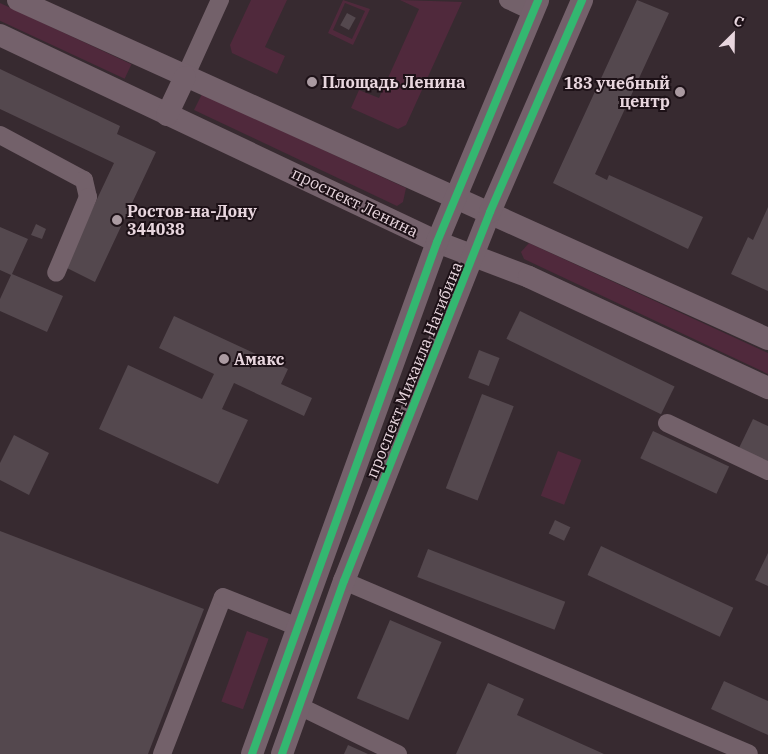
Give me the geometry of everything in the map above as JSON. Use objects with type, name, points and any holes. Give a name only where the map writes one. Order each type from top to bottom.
[{"type":"main road","points":[[18,0],[768,339]]},
{"type":"main road","name":"проспект Михаила Нагибина","points":[[282,754],[344,581],[490,212],[582,0]]},
{"type":"main road","name":"проспект Михаила Нагибина","points":[[252,754],[454,196],[535,6]]},
{"type":"main road","name":"проспект Ленина","points":[[0,35],[437,242],[529,277],[768,388]]},
{"type":"main road","points":[[167,115],[185,77]]},
{"type":"street","points":[[185,77],[220,0]]},
{"type":"street","points":[[508,0],[535,6]]},
{"type":"street","points":[[0,135],[84,180],[88,197],[56,273]]},
{"type":"street","points":[[667,423],[768,471]]},
{"type":"street","points":[[344,581],[749,754]]},
{"type":"street","points":[[162,754],[223,597],[298,627]]},
{"type":"street","points":[[299,706],[398,754]]},
{"type":"shaded area","points":[[251,0],[287,0],[265,47],[285,56],[277,74],[232,53],[230,45]]},
{"type":"shaded area","points":[[343,0],[370,9],[353,45],[328,33]],"holes":[[[345,3],[365,11],[352,39],[333,30]]]},
{"type":"shaded area","points":[[400,0],[462,2],[406,125],[398,129],[351,108],[359,90],[379,98],[419,9]]},
{"type":"shaded area","points":[[0,3],[131,64],[125,79],[0,21]]},
{"type":"shaded area","points":[[202,94],[406,188],[403,202],[397,206],[194,110]]},
{"type":"shaded area","points":[[529,243],[768,353],[768,374],[524,259],[521,252]]},
{"type":"shaded area","points":[[558,451],[581,460],[564,505],[541,496]]},
{"type":"shaded area","points":[[247,631],[269,639],[243,709],[221,701]]},
{"type":"building","points":[[637,0],[669,13],[595,174],[607,180],[609,175],[703,217],[688,249],[553,183]]},
{"type":"building","points":[[347,13],[356,18],[349,30],[340,25]]},
{"type":"building","points":[[0,69],[120,126],[117,134],[156,152],[95,282],[65,267],[114,163],[0,109]]},
{"type":"building","points":[[768,207],[768,291],[731,274],[748,237],[753,240]]},
{"type":"building","points":[[36,224],[46,229],[42,239],[31,235]]},
{"type":"building","points":[[0,227],[28,239],[12,274],[63,296],[47,332],[0,311],[0,299],[11,275],[0,270]]},
{"type":"building","points":[[520,311],[675,386],[661,414],[506,339]]},
{"type":"building","points":[[174,316],[288,369],[281,384],[312,398],[304,416],[234,383],[222,409],[248,420],[218,484],[99,429],[128,365],[202,399],[214,374],[159,348]]},
{"type":"building","points":[[479,350],[500,358],[489,386],[468,378]]},
{"type":"building","points":[[482,394],[514,406],[478,500],[446,488]]},
{"type":"building","points":[[753,419],[768,426],[768,462],[739,448]]},
{"type":"building","points":[[653,431],[729,466],[716,494],[640,458]]},
{"type":"building","points":[[14,435],[49,453],[29,495],[0,480],[0,463]]},
{"type":"building","points":[[555,520],[570,527],[564,541],[549,534]]},
{"type":"building","points":[[0,531],[204,609],[148,754],[0,754]]},
{"type":"building","points":[[601,546],[733,608],[720,637],[587,575]]},
{"type":"building","points":[[428,549],[565,602],[554,630],[417,577]]},
{"type":"building","points":[[768,553],[768,586],[755,580]]},
{"type":"building","points":[[390,620],[442,642],[408,720],[357,698]]},
{"type":"building","points":[[724,681],[768,701],[768,735],[711,709]]},
{"type":"building","points":[[488,683],[524,699],[517,715],[604,754],[456,754]]},
{"type":"building","points":[[348,745],[368,754],[344,754]]},
{"type":"cycle path","points":[[252,754],[437,242],[538,0]]},
{"type":"cycle path","points":[[282,754],[344,581],[490,212],[582,0]]},
{"type":"place","name":"Площадь Ленина","points":[[312,82]]},
{"type":"place","name":"183 учебный центр","points":[[680,92]]},
{"type":"place","name":"Ростов-на-Дону 344038","points":[[117,220]]},
{"type":"place","name":"Амакс","points":[[224,359]]}]
